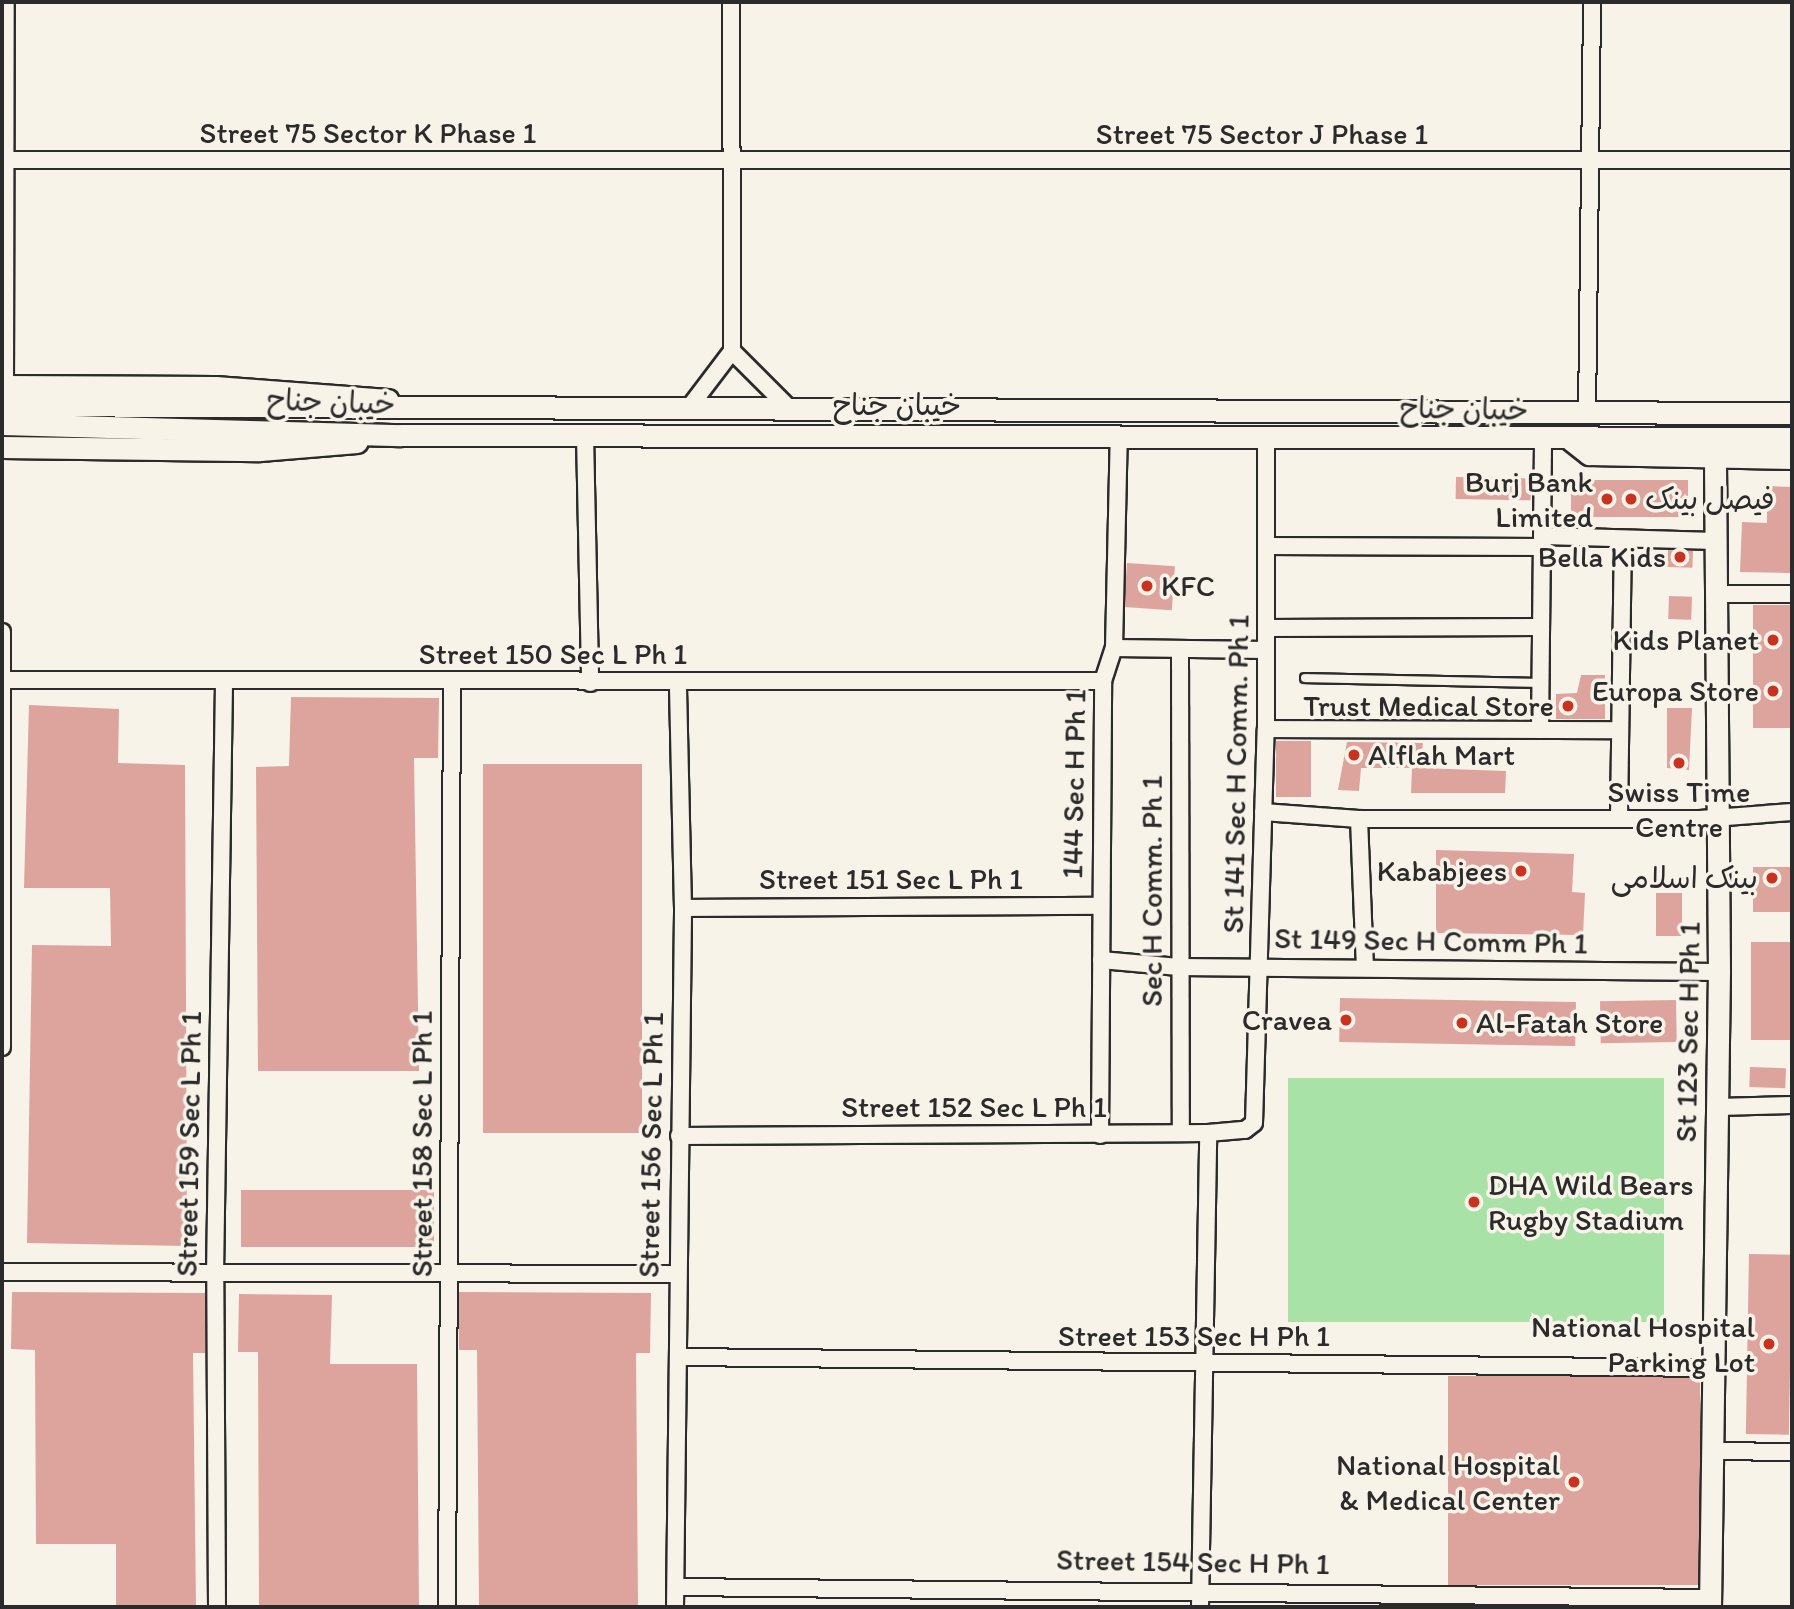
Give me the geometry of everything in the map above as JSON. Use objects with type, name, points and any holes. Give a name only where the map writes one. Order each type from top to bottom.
[{"type":"main road","name":"خیبان جناح","points":[[3,392],[360,394],[407,404],[688,409],[1792,414]]},
{"type":"main road","name":"خیبان جناح","points":[[2,424],[401,435],[1119,435],[1543,440],[1792,438]]},
{"type":"main road","points":[[2,447],[260,450],[401,435]]},
{"type":"main road","points":[[1571,440],[1589,454],[1792,458]]},
{"type":"main road","name":"St 123 Sec H Ph 1","points":[[1710,1603],[1712,1451],[1709,1368],[1719,972],[1715,458]]},
{"type":"street","points":[[3,392],[6,2]]},
{"type":"street","points":[[688,409],[732,351],[732,2]]},
{"type":"street","points":[[1587,415],[1592,2]]},
{"type":"street","name":"Street 75 Sector K Phase 1","points":[[4,160],[732,161]]},
{"type":"street","name":"Street 75 Sector J Phase 1","points":[[732,161],[1792,160]]},
{"type":"street","points":[[732,351],[791,410]]},
{"type":"street","points":[[585,435],[590,684]]},
{"type":"street","name":"144 Sec H Ph 1","points":[[1100,1135],[1102,681],[1114,648],[1119,435]]},
{"type":"street","name":"St 141 Sec H Comm. Ph 1","points":[[1258,1112],[1266,729],[1266,436]]},
{"type":"street","points":[[1540,730],[1538,682],[1544,541],[1543,440]]},
{"type":"street","points":[[1619,818],[1623,540]]},
{"type":"street","points":[[1266,546],[1715,541]]},
{"type":"street","points":[[1715,594],[1792,594]]},
{"type":"street","points":[[1267,628],[1540,627]]},
{"type":"street","points":[[2,632],[2,1047]]},
{"type":"street","points":[[1114,648],[1266,650]]},
{"type":"street","name":"Sec H Comm. Ph 1","points":[[1181,650],[1181,1133]]},
{"type":"street","name":"Street 150 Sec L Ph 1","points":[[3,680],[590,684],[1102,681]]},
{"type":"street","name":"Street 158 Sec L Ph 1","points":[[447,1607],[452,681]]},
{"type":"street","name":"Street 159 Sec L Ph 1","points":[[217,1607],[215,1276],[225,682]]},
{"type":"street","name":"Street 156 Sec L Ph 1","points":[[676,1607],[679,1357],[677,1274],[683,908],[678,683]]},
{"type":"street","points":[[1266,729],[1619,730]]},
{"type":"street","points":[[1263,812],[1359,819],[1619,818],[1792,812]]},
{"type":"street","points":[[1359,819],[1365,968]]},
{"type":"street","name":"Street 151 Sec L Ph 1","points":[[683,908],[1100,906]]},
{"type":"street","name":"St 149 Sec H Comm Ph 1","points":[[1101,960],[1179,967],[1719,972]]},
{"type":"street","points":[[1717,1107],[1792,1105]]},
{"type":"street","name":"Street 152 Sec L Ph 1","points":[[679,1136],[1208,1133],[1245,1130],[1258,1112]]},
{"type":"street","points":[[1200,1607],[1208,1133]]},
{"type":"street","points":[[2,1272],[215,1276],[677,1274]]},
{"type":"street","name":"Street 153 Sec H Ph 1","points":[[679,1357],[1203,1365],[1709,1368]]},
{"type":"street","points":[[1712,1451],[1792,1452]]},
{"type":"street","name":"Street 154 Sec H Ph 1","points":[[676,1587],[1200,1589],[1710,1603]]},
{"type":"lane","points":[[1305,678],[1538,682]]},
{"type":"green space","name":"DHA Wild Bears Rugby Stadium","points":[[1288,1078],[1664,1078],[1664,1322],[1288,1322]]},
{"type":"building","points":[[1456,477],[1531,478],[1531,500],[1456,499]]},
{"type":"building","points":[[1571,480],[1688,480],[1688,517],[1571,517]]},
{"type":"building","points":[[1767,486],[1792,487],[1790,573],[1740,572],[1742,522],[1767,523]]},
{"type":"building","name":"Bella Kids","points":[[1668,550],[1693,551],[1692,568],[1667,567]]},
{"type":"building","name":"KFC","points":[[1127,563],[1175,566],[1172,610],[1124,607]]},
{"type":"building","points":[[1669,596],[1692,597],[1691,620],[1668,619]]},
{"type":"building","points":[[1753,605],[1792,605],[1792,728],[1753,728]]},
{"type":"building","points":[[1581,675],[1605,675],[1605,719],[1556,719],[1556,694],[1577,693]]},
{"type":"building","points":[[291,697],[439,698],[438,758],[414,758],[419,1071],[258,1071],[256,767],[289,766]]},
{"type":"building","points":[[29,705],[119,709],[118,763],[185,765],[187,1246],[27,1243],[32,945],[111,946],[110,888],[24,888]]},
{"type":"building","points":[[1667,708],[1692,708],[1689,770],[1667,768]]},
{"type":"building","points":[[1276,741],[1311,741],[1311,797],[1276,797]]},
{"type":"building","points":[[1347,742],[1423,743],[1420,768],[1506,771],[1505,793],[1411,793],[1412,768],[1361,768],[1359,791],[1338,790]]},
{"type":"building","points":[[483,764],[642,764],[642,1133],[483,1133]]},
{"type":"building","points":[[1436,850],[1574,854],[1572,892],[1585,893],[1583,935],[1436,933]]},
{"type":"building","points":[[1753,867],[1792,867],[1792,912],[1753,912]]},
{"type":"building","points":[[1656,893],[1682,893],[1682,936],[1656,936]]},
{"type":"building","points":[[1751,942],[1791,942],[1791,1040],[1751,1040]]},
{"type":"building","points":[[1340,998],[1576,1002],[1575,1046],[1339,1042]]},
{"type":"building","points":[[1676,1000],[1677,1042],[1601,1043],[1600,1001]]},
{"type":"building","points":[[1750,1067],[1786,1068],[1785,1088],[1749,1087]]},
{"type":"building","points":[[241,1190],[434,1190],[434,1247],[241,1247]]},
{"type":"building","name":"National Hospital Parking Lot","points":[[1749,1254],[1792,1255],[1789,1435],[1746,1434]]},
{"type":"building","points":[[12,1292],[205,1293],[205,1353],[193,1353],[196,1607],[116,1607],[116,1544],[36,1544],[35,1350],[11,1349]]},
{"type":"building","points":[[459,1292],[651,1293],[650,1353],[636,1353],[638,1607],[479,1607],[477,1350],[459,1350]]},
{"type":"building","points":[[239,1294],[332,1295],[330,1364],[417,1364],[419,1607],[259,1607],[258,1352],[238,1352]]},
{"type":"building","name":"National Hospital & Medical Center","points":[[1448,1376],[1700,1376],[1700,1585],[1448,1585]]},
{"type":"place","name":"Burj Bank Limited","points":[[1607,499]]},
{"type":"place","name":"فیصل بینک","points":[[1631,499]]},
{"type":"place","name":"Bella Kids","points":[[1680,557]]},
{"type":"place","name":"KFC","points":[[1147,586]]},
{"type":"place","name":"Kids Planet","points":[[1773,640]]},
{"type":"place","name":"Europa Store","points":[[1773,691]]},
{"type":"place","name":"Trust Medical Store","points":[[1568,706]]},
{"type":"place","name":"Alflah Mart","points":[[1354,755]]},
{"type":"place","name":"Swiss Time Centre","points":[[1679,763]]},
{"type":"place","name":"Kababjees","points":[[1521,871]]},
{"type":"place","name":"بینک اسلامی","points":[[1772,878]]},
{"type":"place","name":"Cravea","points":[[1346,1020]]},
{"type":"place","name":"Al-Fatah Store","points":[[1462,1023]]},
{"type":"place","name":"DHA Wild Bears Rugby Stadium","points":[[1474,1202]]},
{"type":"place","name":"National Hospital Parking Lot","points":[[1769,1344]]},
{"type":"place","name":"National Hospital & Medical Center","points":[[1574,1482]]}]
